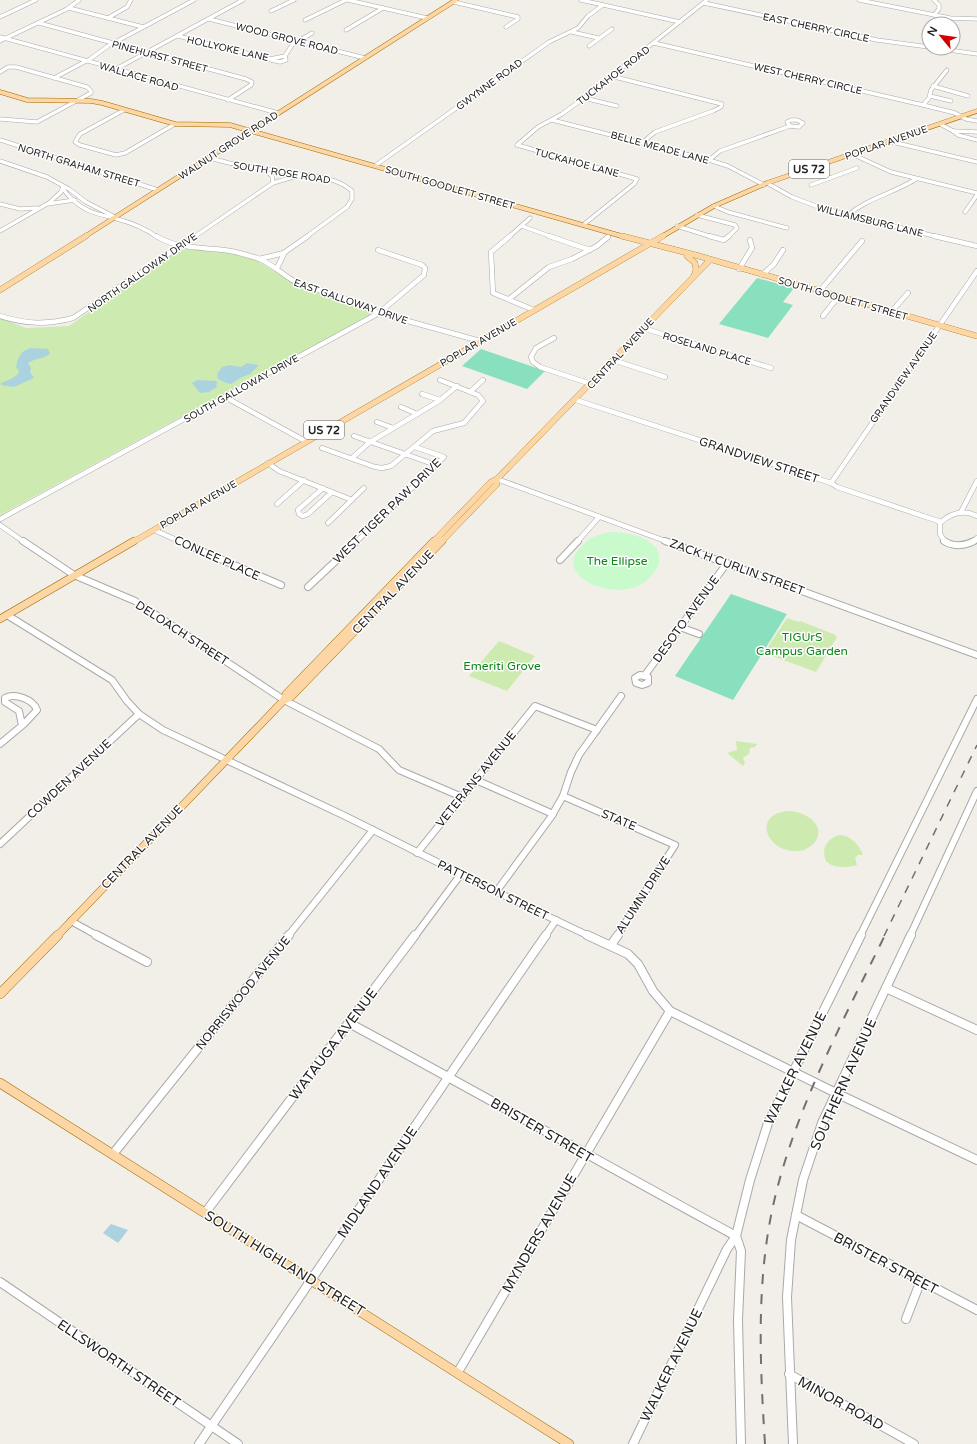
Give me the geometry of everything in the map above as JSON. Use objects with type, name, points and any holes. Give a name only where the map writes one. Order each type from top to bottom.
[{"type":"main road","name":"WALNUT GROVE ROAD","points":[[0,290],[455,1]]},
{"type":"main road","name":"SOUTH GOODLETT STREET","points":[[0,92],[27,100],[102,103],[175,124],[224,125],[251,131],[699,256],[739,269],[977,336]]},
{"type":"main road","name":"POPLAR AVENUE","points":[[0,619],[305,441],[714,206],[765,184],[977,111]]},
{"type":"main road","points":[[666,233],[664,242],[670,248]]},
{"type":"main road","name":"SOUTH GOODLETT STREET","points":[[648,243],[654,247],[703,260],[710,260]]},
{"type":"main road","points":[[687,256],[695,263],[696,266],[693,278]]},
{"type":"main road","name":"CENTRAL AVENUE","points":[[0,994],[284,700],[291,697],[323,665],[497,484],[497,479],[576,400],[643,328],[710,260]]},
{"type":"main road","name":"SOUTH HIGHLAND STREET","points":[[0,1083],[458,1372],[569,1444]]},
{"type":"street","points":[[0,17],[36,0]]},
{"type":"street","points":[[0,41],[69,8],[79,0]]},
{"type":"street","points":[[108,18],[127,8],[131,0]]},
{"type":"street","points":[[54,78],[86,61],[113,43],[194,0]]},
{"type":"street","points":[[116,69],[243,0]]},
{"type":"street","points":[[271,11],[294,0]]},
{"type":"street","points":[[305,20],[347,0],[427,18]]},
{"type":"street","points":[[581,0],[680,22]]},
{"type":"street","points":[[859,0],[950,18],[977,19]]},
{"type":"street","points":[[934,0],[939,5],[939,9],[934,15]]},
{"type":"street","points":[[455,1],[518,17],[518,19],[506,27]]},
{"type":"street","name":"TUCKAHOE ROAD","points":[[517,145],[538,127],[552,120],[584,98],[705,1]]},
{"type":"street","name":"EAST CHERRY CIRCLE","points":[[705,1],[877,40],[921,46]]},
{"type":"street","name":"GWYNNE ROAD","points":[[376,165],[549,42],[572,32],[603,5]]},
{"type":"street","points":[[69,8],[143,27]]},
{"type":"street","points":[[346,30],[383,8]]},
{"type":"street","name":"WOOD GROVE ROAD","points":[[209,18],[365,58]]},
{"type":"street","name":"PINEHURST STREET","points":[[39,23],[252,82],[251,85],[228,100]]},
{"type":"street","points":[[589,46],[612,29]]},
{"type":"street","points":[[572,32],[598,38]]},
{"type":"street","points":[[270,59],[281,62],[286,60],[284,56],[288,48],[312,33]]},
{"type":"street","name":"HOLLYOKE LANE","points":[[178,36],[270,59],[284,56]]},
{"type":"street","name":"WALLACE ROAD","points":[[0,37],[278,113]]},
{"type":"street","name":"WEST CHERRY CIRCLE","points":[[654,43],[923,105],[977,121]]},
{"type":"street","points":[[961,52],[977,54]]},
{"type":"street","points":[[0,72],[11,66],[87,87],[91,91],[91,93],[78,101],[37,122],[0,119]]},
{"type":"street","points":[[923,105],[930,96],[931,90],[948,70]]},
{"type":"street","points":[[611,76],[722,104],[721,107],[713,111],[655,132],[643,142]]},
{"type":"street","points":[[934,86],[968,96]]},
{"type":"street","points":[[930,96],[951,101]]},
{"type":"street","points":[[584,98],[617,106]]},
{"type":"street","points":[[124,110],[80,134],[75,142],[80,145],[116,155],[125,153],[175,124]]},
{"type":"street","name":"BELLE MEADE LANE","points":[[552,120],[709,160],[728,166],[765,184]]},
{"type":"street","points":[[940,124],[958,135],[977,140]]},
{"type":"street","points":[[709,160],[720,151],[790,126]]},
{"type":"street","points":[[953,131],[977,132]]},
{"type":"street","name":"NORTH GRAHAM STREET","points":[[0,140],[158,190]]},
{"type":"street","points":[[888,141],[977,162]]},
{"type":"street","name":"TUCKAHOE LANE","points":[[517,145],[637,179],[634,184],[583,224]]},
{"type":"street","points":[[852,154],[891,172],[977,194],[965,212]]},
{"type":"street","name":"SOUTH ROSE ROAD","points":[[210,158],[229,163],[331,179],[346,185],[352,191],[352,200],[347,208],[284,253],[259,258]]},
{"type":"street","points":[[0,161],[27,169],[63,187],[69,188],[81,198],[93,206],[110,214],[114,218]]},
{"type":"street","points":[[813,167],[830,178]]},
{"type":"street","points":[[263,168],[272,176],[273,183]]},
{"type":"street","points":[[811,185],[858,168]]},
{"type":"street","name":"NORTH GALLOWAY DRIVE","points":[[0,316],[37,325],[55,323],[73,318],[273,183],[293,177],[312,176]]},
{"type":"street","points":[[848,215],[858,206],[898,190],[916,179]]},
{"type":"street","name":"WILLIAMSBURG LANE","points":[[765,184],[808,204],[977,246]]},
{"type":"street","points":[[63,187],[64,191],[79,206],[90,212],[105,217],[114,218]]},
{"type":"street","points":[[48,204],[61,192],[63,187]]},
{"type":"street","points":[[0,231],[48,204],[81,198]]},
{"type":"street","points":[[0,204],[20,209],[41,207]]},
{"type":"street","points":[[714,206],[728,212],[787,228]]},
{"type":"street","points":[[20,209],[25,216]]},
{"type":"street","points":[[677,226],[724,240],[736,228],[734,225],[697,215]]},
{"type":"street","name":"EAST GALLOWAY DRIVE","points":[[114,218],[147,230],[166,242],[180,246],[225,250],[259,258],[277,268],[288,278],[296,282],[361,304],[379,313],[480,341]]},
{"type":"street","points":[[530,218],[491,252],[493,293],[534,310]]},
{"type":"street","points":[[522,226],[590,250]]},
{"type":"street","points":[[509,299],[549,267],[572,259],[590,250],[608,237]]},
{"type":"street","points":[[739,269],[752,248],[750,240]]},
{"type":"street","points":[[819,292],[862,241]]},
{"type":"street","name":"SOUTH GALLOWAY DRIVE","points":[[0,519],[379,313],[420,280],[426,272],[425,268],[416,262],[378,250]]},
{"type":"street","points":[[762,275],[774,264],[783,250]]},
{"type":"street","name":"SOUTH ROSE ROAD","points":[[277,268],[284,253]]},
{"type":"street","name":"GRANDVIEW AVENUE","points":[[831,483],[977,271]]},
{"type":"street","points":[[891,312],[908,293]]},
{"type":"street","points":[[823,316],[838,297]]},
{"type":"street","name":"ROSELAND PLACE","points":[[643,328],[771,368]]},
{"type":"street","points":[[554,338],[533,351],[530,357],[533,362],[540,367],[591,384]]},
{"type":"street","points":[[613,360],[665,376]]},
{"type":"street","points":[[322,448],[375,467],[385,468],[393,464],[433,431],[464,423],[483,400],[478,395],[440,380]]},
{"type":"street","points":[[470,392],[483,380]]},
{"type":"street","points":[[352,458],[370,442],[440,400],[457,386]]},
{"type":"street","points":[[422,394],[440,400]]},
{"type":"street","points":[[225,397],[305,441]]},
{"type":"street","name":"GRANDVIEW STREET","points":[[576,400],[831,483],[837,487],[942,522]]},
{"type":"street","points":[[401,407],[417,414]]},
{"type":"street","points":[[377,422],[393,428]]},
{"type":"street","points":[[354,436],[395,451],[406,453],[436,465]]},
{"type":"street","name":"WEST TIGER PAW DRIVE","points":[[308,588],[444,457],[415,447]]},
{"type":"street","points":[[268,463],[279,471],[352,500]]},
{"type":"street","name":"ZACK H CURLIN STREET","points":[[497,479],[977,655]]},
{"type":"street","points":[[277,504],[304,480]]},
{"type":"street","points":[[961,512],[977,481]]},
{"type":"street","points":[[323,488],[298,510],[299,514],[303,516],[308,514],[332,492]]},
{"type":"street","points":[[328,523],[364,488]]},
{"type":"street","points":[[977,516],[972,513],[961,512],[944,518],[940,523],[940,534],[945,542],[952,545],[964,546],[972,543],[977,538]]},
{"type":"street","points":[[560,560],[598,516]]},
{"type":"street","name":"DELOACH STREET","points":[[0,525],[74,575],[135,601],[284,700],[379,748],[387,754],[399,770],[462,797]]},
{"type":"street","name":"CONLEE PLACE","points":[[154,530],[281,585]]},
{"type":"street","name":"DESOTO AVENUE","points":[[645,675],[727,563]]},
{"type":"street","name":"PATTERSON STREET","points":[[7,615],[112,680],[126,701],[139,714],[163,730],[373,830],[496,892],[628,954],[638,964],[647,978],[652,991],[670,1012],[977,1160]]},
{"type":"street","points":[[680,627],[699,634]]},
{"type":"street","points":[[0,744],[22,725],[37,708],[33,704],[16,696],[7,696],[5,702],[19,711],[22,725]]},
{"type":"street","points":[[496,892],[553,814],[563,796],[579,754],[621,696]]},
{"type":"street","name":"WALKER AVENUE","points":[[633,1444],[727,1249],[736,1236],[762,1140],[792,1072],[977,699]]},
{"type":"street","name":"VETERANS AVENUE","points":[[417,853],[535,706],[597,730]]},
{"type":"street","name":"COWDEN AVENUE","points":[[0,844],[139,714]]},
{"type":"street","points":[[476,780],[553,814]]},
{"type":"street","name":"SOUTHERN AVENUE","points":[[793,1444],[787,1297],[791,1240],[803,1180],[822,1122],[977,791]]},
{"type":"street","name":"STATE","points":[[563,796],[675,845]]},
{"type":"street","name":"NORRISWOOD AVENUE","points":[[112,1154],[373,830]]},
{"type":"street","name":"ALUMNI DRIVE","points":[[611,946],[675,845]]},
{"type":"street","name":"WATAUGA AVENUE","points":[[205,1213],[461,874]]},
{"type":"street","name":"MIDLAND AVENUE","points":[[199,1444],[312,1280],[448,1076],[556,920]]},
{"type":"street","points":[[71,921],[147,962]]},
{"type":"street","points":[[886,988],[977,1030]]},
{"type":"street","name":"MYNDERS AVENUE","points":[[458,1372],[665,1017],[670,1012]]},
{"type":"street","name":"BRISTER STREET","points":[[349,1023],[448,1076],[585,1154],[736,1236]]},
{"type":"street","name":"BRISTER STREET","points":[[796,1215],[977,1310]]},
{"type":"street","points":[[736,1236],[741,1251],[738,1320],[741,1444]]},
{"type":"street","points":[[906,1319],[921,1280]]},
{"type":"street","name":"ELLSWORTH STREET","points":[[0,1282],[238,1444]]},
{"type":"street","name":"MINOR ROAD","points":[[789,1374],[914,1444]]},
{"type":"green space","points":[[179,249],[221,251],[251,257],[294,283],[369,310],[370,315],[0,515],[0,318],[26,328],[69,326]]},
{"type":"green space","points":[[757,278],[794,288],[783,302],[793,305],[768,338],[719,324]]},
{"type":"green space","points":[[481,349],[545,371],[527,389],[462,366]]},
{"type":"green space","name":"The Ellipse","points":[[611,532],[635,535],[643,538],[656,548],[659,555],[658,567],[651,576],[640,585],[626,589],[610,589],[596,586],[583,579],[575,570],[574,560],[580,548],[594,537]]},
{"type":"green space","points":[[731,594],[787,614],[733,700],[675,676]]},
{"type":"green space","name":"TIGUrS Campus Garden","points":[[787,618],[800,621],[836,635],[835,636],[837,637],[816,672],[764,653]]},
{"type":"green space","name":"Emeriti Grove","points":[[499,641],[535,656],[507,691],[469,676]]},
{"type":"green space","points":[[736,741],[757,744],[755,747],[750,748],[749,754],[743,758],[745,763],[743,766],[727,753],[737,750]]},
{"type":"green space","points":[[789,811],[803,814],[814,822],[817,827],[818,832],[814,843],[806,849],[799,851],[788,850],[778,846],[771,840],[767,833],[767,825],[770,819],[777,813]]},
{"type":"green space","points":[[839,835],[843,835],[851,839],[860,848],[863,855],[858,855],[855,858],[857,865],[837,867],[826,861],[824,852],[826,845],[831,839]]},
{"type":"water","points":[[31,348],[48,349],[50,354],[28,363],[31,368],[30,372],[34,378],[14,387],[1,385],[1,383],[12,378],[18,373],[19,371],[16,367],[19,357],[24,351]]},
{"type":"water","points":[[247,363],[259,365],[250,374],[231,384],[218,379],[217,374],[222,367],[229,365],[241,367]]},
{"type":"water","points":[[197,380],[216,381],[218,383],[216,384],[217,387],[209,392],[200,393],[192,383]]},
{"type":"water","points":[[111,1224],[128,1230],[118,1243],[103,1233]]},
{"type":"railway","points":[[884,936],[977,745]]},
{"type":"railway","points":[[765,1444],[761,1355],[762,1295],[764,1265],[773,1206],[793,1136],[821,1067],[885,935]]}]
